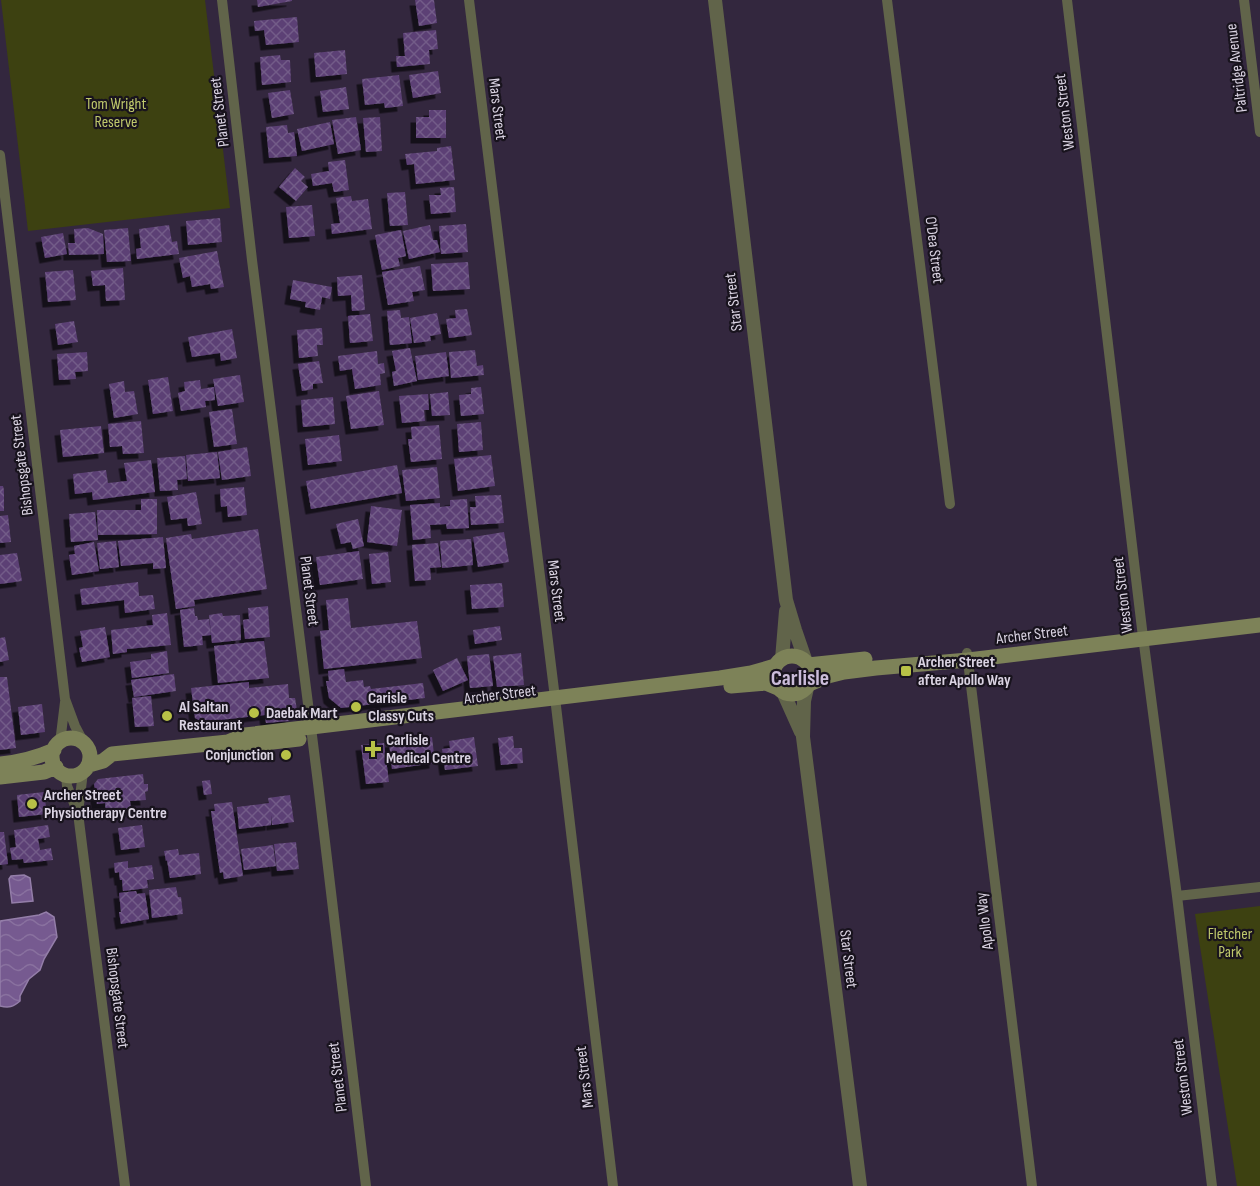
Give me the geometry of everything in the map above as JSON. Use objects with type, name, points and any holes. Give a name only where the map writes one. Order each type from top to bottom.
[{"type":"main road","name":"Archer Street","points":[[808,686],[828,676],[844,672],[1143,634],[1260,615]]},
{"type":"main road","name":"Archer Street","points":[[1143,634],[1260,625]]},
{"type":"main road","name":"Archer Street","points":[[807,664],[875,658],[968,656]]},
{"type":"main road","points":[[788,657],[801,658],[811,671],[808,686],[796,694],[781,690],[773,678],[779,663],[788,657]]},
{"type":"main road","name":"Archer Street","points":[[86,746],[102,749],[112,754],[228,742],[246,746],[312,732],[555,702],[720,678],[751,673],[779,663]]},
{"type":"main road","name":"Archer Street","points":[[555,702],[747,684],[766,683],[781,690]]},
{"type":"main road","points":[[0,764],[42,756],[68,739],[76,739],[86,746],[90,758],[86,768],[78,775],[61,771],[0,777]]},
{"type":"main road","points":[[57,746],[53,758],[61,771]]},
{"type":"main road","name":"Archer Street","points":[[86,768],[103,762],[112,754]]},
{"type":"street","name":"Planet Street","points":[[222,0],[366,1186]]},
{"type":"street","name":"Mars Street","points":[[469,0],[613,1186]]},
{"type":"street","name":"Star Street","points":[[715,0],[786,600],[807,664]]},
{"type":"street","name":"O'Dea Street","points":[[887,0],[951,504]]},
{"type":"street","name":"Weston Street","points":[[1067,0],[1212,1186]]},
{"type":"street","name":"Paltridge Avenue","points":[[1244,0],[1260,132]]},
{"type":"street","name":"Bishopsgate Street","points":[[0,155],[65,699],[75,726],[86,746]]},
{"type":"street","name":"Star Street","points":[[779,663],[786,600]]},
{"type":"street","name":"Apollo Way","points":[[968,656],[1032,1186]]},
{"type":"street","name":"Star Street","points":[[808,686],[804,701],[803,736],[860,1186]]},
{"type":"street","name":"Star Street","points":[[781,690],[803,736]]},
{"type":"street","name":"Bishopsgate Street","points":[[57,746],[65,699]]},
{"type":"street","name":"Bishopsgate Street","points":[[78,813],[86,768]]},
{"type":"street","name":"Bishopsgate Street","points":[[61,771],[78,813],[125,1186]]},
{"type":"street","points":[[1177,896],[1260,887]]},
{"type":"green space","name":"Tom Wright Reserve","points":[[1,0],[205,0],[230,208],[28,231]]},
{"type":"green space","name":"Fletcher Park","points":[[1260,906],[1260,1186],[1237,1186],[1195,914]]},
{"type":"water","points":[[24,875],[30,878],[33,901],[12,903],[9,879],[11,876]]},
{"type":"water","points":[[46,912],[54,917],[57,937],[40,970],[29,979],[20,996],[20,1001],[11,1007],[0,1006],[0,921]]},
{"type":"building","points":[[257,0],[292,0],[292,1],[258,7]]},
{"type":"building","points":[[415,0],[434,0],[437,23],[419,26]]},
{"type":"building","points":[[297,17],[299,42],[266,45],[264,30],[255,31],[254,21]]},
{"type":"building","points":[[436,30],[438,49],[429,50],[430,64],[397,67],[396,56],[405,56],[403,33]]},
{"type":"building","points":[[345,50],[347,74],[316,77],[314,53]]},
{"type":"building","points":[[280,55],[281,60],[290,60],[291,82],[262,85],[260,57]]},
{"type":"building","points":[[438,71],[441,93],[413,98],[409,75]]},
{"type":"building","points":[[399,75],[403,106],[385,108],[384,103],[365,105],[362,79]]},
{"type":"building","points":[[346,87],[349,109],[323,112],[320,91]]},
{"type":"building","points":[[290,90],[294,114],[272,118],[268,93]]},
{"type":"building","points":[[429,110],[446,110],[446,138],[416,138],[416,117],[429,117]]},
{"type":"building","points":[[356,117],[361,150],[338,154],[332,120]]},
{"type":"building","points":[[380,117],[382,151],[366,152],[363,118]]},
{"type":"building","points":[[330,122],[334,144],[302,151],[297,129]]},
{"type":"building","points":[[287,125],[288,133],[294,132],[297,156],[269,158],[266,127]]},
{"type":"building","points":[[451,146],[455,180],[416,184],[414,164],[407,165],[405,154],[437,151],[437,148]]},
{"type":"building","points":[[345,160],[349,190],[334,192],[332,183],[313,186],[311,174],[329,171],[328,162]]},
{"type":"building","points":[[295,168],[305,177],[301,181],[308,187],[296,201],[279,187]]},
{"type":"building","points":[[454,187],[456,212],[431,214],[429,195],[441,195],[440,188]]},
{"type":"building","points":[[405,192],[408,225],[390,226],[387,193]]},
{"type":"building","points":[[351,196],[352,201],[368,199],[372,229],[332,234],[331,224],[340,223],[336,198]]},
{"type":"building","points":[[312,205],[315,236],[289,238],[286,207]]},
{"type":"building","points":[[220,218],[222,242],[188,245],[186,221]]},
{"type":"building","points":[[466,224],[468,252],[441,254],[439,226]]},
{"type":"building","points":[[169,225],[172,242],[177,241],[179,254],[137,259],[136,249],[141,248],[139,229]]},
{"type":"building","points":[[430,225],[433,240],[437,240],[440,252],[409,259],[403,231]]},
{"type":"building","points":[[88,228],[103,234],[104,254],[69,255],[68,243],[75,243],[74,229]]},
{"type":"building","points":[[128,228],[131,261],[107,262],[104,230]]},
{"type":"building","points":[[401,230],[406,256],[398,258],[400,266],[382,270],[375,235]]},
{"type":"building","points":[[63,233],[67,254],[45,258],[41,237]]},
{"type":"building","points":[[217,251],[224,287],[211,289],[210,284],[192,287],[190,276],[183,278],[179,258]]},
{"type":"building","points":[[468,262],[470,289],[433,291],[431,264]]},
{"type":"building","points":[[420,266],[425,290],[412,292],[414,301],[388,305],[382,272]]},
{"type":"building","points":[[123,268],[125,300],[106,301],[105,285],[93,286],[91,271]]},
{"type":"building","points":[[73,270],[76,300],[48,302],[45,272]]},
{"type":"building","points":[[362,275],[365,310],[352,311],[351,295],[338,296],[337,277]]},
{"type":"building","points":[[293,280],[332,287],[330,299],[322,297],[320,310],[305,307],[306,302],[290,299]]},
{"type":"building","points":[[467,309],[472,335],[449,338],[446,319],[456,318],[455,310]]},
{"type":"building","points":[[400,310],[401,318],[409,317],[412,343],[390,345],[387,311]]},
{"type":"building","points":[[437,313],[441,334],[430,336],[431,341],[414,343],[410,318]]},
{"type":"building","points":[[370,314],[373,341],[350,343],[348,316]]},
{"type":"building","points":[[74,321],[78,342],[58,345],[55,324]]},
{"type":"building","points":[[322,328],[323,345],[317,345],[318,356],[299,358],[297,330]]},
{"type":"building","points":[[232,329],[237,358],[221,361],[220,353],[192,357],[188,337]]},
{"type":"building","points":[[410,348],[417,381],[394,386],[392,372],[396,371],[392,351]]},
{"type":"building","points":[[475,350],[477,366],[483,365],[484,375],[451,378],[449,352]]},
{"type":"building","points":[[377,351],[378,364],[384,363],[385,373],[380,374],[381,385],[355,389],[352,369],[340,371],[338,356]]},
{"type":"building","points":[[87,352],[88,371],[75,372],[76,379],[59,380],[57,354]]},
{"type":"building","points":[[446,352],[449,376],[418,380],[415,356]]},
{"type":"building","points":[[319,361],[323,383],[313,384],[313,389],[302,391],[298,364]]},
{"type":"building","points":[[240,375],[244,402],[218,406],[213,379]]},
{"type":"building","points":[[168,377],[173,411],[153,414],[148,380]]},
{"type":"building","points":[[200,380],[201,389],[214,387],[215,400],[205,401],[206,407],[181,411],[178,393],[185,391],[184,382]]},
{"type":"building","points":[[124,381],[125,392],[134,391],[138,414],[114,418],[109,384]]},
{"type":"building","points":[[481,387],[484,414],[461,416],[459,395],[471,394],[471,388]]},
{"type":"building","points":[[379,391],[384,425],[351,429],[346,396]]},
{"type":"building","points":[[448,392],[450,415],[432,416],[430,394]]},
{"type":"building","points":[[428,394],[429,410],[424,410],[425,421],[402,423],[399,396]]},
{"type":"building","points":[[333,397],[335,424],[303,427],[301,400]]},
{"type":"building","points":[[232,409],[237,444],[214,447],[209,412]]},
{"type":"building","points":[[141,421],[144,453],[123,454],[122,446],[110,447],[108,424]]},
{"type":"building","points":[[481,422],[483,450],[459,452],[457,424]]},
{"type":"building","points":[[439,425],[442,459],[411,462],[408,439],[412,439],[411,427]]},
{"type":"building","points":[[101,426],[104,453],[63,457],[60,430]]},
{"type":"building","points":[[339,435],[342,461],[308,465],[305,439]]},
{"type":"building","points":[[247,447],[251,476],[222,480],[218,452]]},
{"type":"building","points":[[217,452],[220,478],[188,481],[186,455]]},
{"type":"building","points":[[491,455],[495,486],[458,491],[454,459]]},
{"type":"building","points":[[185,456],[187,479],[177,480],[178,490],[160,491],[157,458]]},
{"type":"building","points":[[151,460],[155,492],[93,500],[92,492],[75,494],[73,474],[106,470],[108,483],[127,481],[124,463]]},
{"type":"building","points":[[397,465],[402,493],[311,509],[306,481]]},
{"type":"building","points":[[437,467],[440,498],[406,501],[402,470]]},
{"type":"building","points":[[0,486],[3,486],[4,490],[4,511],[0,511]]},
{"type":"building","points":[[244,487],[247,515],[228,517],[227,506],[221,507],[220,489]]},
{"type":"building","points":[[196,492],[202,524],[188,526],[187,518],[171,520],[167,497]]},
{"type":"building","points":[[501,495],[504,523],[471,525],[470,507],[476,507],[475,496]]},
{"type":"building","points":[[141,499],[157,499],[157,534],[98,535],[97,510],[141,510]]},
{"type":"building","points":[[467,499],[469,528],[447,529],[446,524],[430,525],[431,538],[413,540],[410,505],[440,503],[440,507],[450,506],[450,500]]},
{"type":"building","points":[[371,506],[402,510],[397,546],[367,542]]},
{"type":"building","points":[[95,512],[98,540],[71,542],[69,514]]},
{"type":"building","points":[[8,515],[11,542],[0,543],[0,516]]},
{"type":"building","points":[[358,519],[364,546],[353,549],[351,542],[341,544],[336,524]]},
{"type":"building","points":[[258,529],[267,589],[194,600],[195,606],[176,609],[166,538],[191,534],[192,539]]},
{"type":"building","points":[[504,532],[509,562],[478,567],[473,537]]},
{"type":"building","points":[[163,537],[166,568],[153,569],[153,563],[121,566],[118,541]]},
{"type":"building","points":[[471,539],[473,565],[442,568],[440,541]]},
{"type":"building","points":[[116,541],[119,567],[100,569],[97,543]]},
{"type":"building","points":[[94,542],[99,571],[72,575],[69,555],[75,554],[74,546]]},
{"type":"building","points":[[438,543],[441,567],[430,568],[431,580],[415,581],[412,545]]},
{"type":"building","points":[[359,551],[363,579],[320,585],[316,557]]},
{"type":"building","points":[[388,552],[391,582],[372,584],[369,554]]},
{"type":"building","points":[[17,553],[22,581],[0,584],[0,555]]},
{"type":"building","points":[[138,582],[139,596],[153,595],[155,609],[125,613],[124,600],[82,605],[80,589]]},
{"type":"building","points":[[502,583],[504,607],[472,609],[470,585]]},
{"type":"building","points":[[348,598],[351,628],[417,621],[422,658],[324,669],[320,631],[329,630],[326,600]]},
{"type":"building","points":[[268,606],[270,637],[245,639],[243,620],[249,619],[248,608]]},
{"type":"building","points":[[194,608],[198,620],[209,619],[211,635],[202,636],[203,645],[184,647],[180,610]]},
{"type":"building","points":[[167,613],[171,645],[127,649],[127,652],[113,654],[111,630],[153,625],[152,615]]},
{"type":"building","points":[[222,613],[223,616],[240,615],[241,640],[212,643],[209,615]]},
{"type":"building","points":[[500,626],[502,640],[475,644],[473,630]]},
{"type":"building","points":[[105,627],[110,657],[82,662],[79,648],[83,647],[80,631]]},
{"type":"building","points":[[5,637],[9,660],[0,662],[0,638]]},
{"type":"building","points":[[264,641],[269,678],[218,683],[214,646]]},
{"type":"building","points":[[167,651],[169,673],[132,678],[130,662],[151,659],[151,654]]},
{"type":"building","points":[[521,653],[524,685],[497,687],[493,656]]},
{"type":"building","points":[[489,654],[493,686],[470,688],[467,656]]},
{"type":"building","points":[[457,658],[468,680],[443,691],[433,670]]},
{"type":"building","points":[[344,669],[346,682],[363,680],[364,687],[370,686],[371,689],[423,683],[425,698],[341,708],[329,698],[326,681],[329,681],[328,671]]},
{"type":"building","points":[[174,674],[176,691],[134,697],[131,680]]},
{"type":"building","points":[[0,677],[7,677],[16,748],[0,750]]},
{"type":"building","points":[[249,682],[249,688],[288,684],[289,698],[295,698],[297,710],[288,721],[266,723],[265,715],[202,722],[195,718],[191,688]]},
{"type":"building","points":[[151,696],[154,726],[135,727],[132,698]]},
{"type":"building","points":[[42,704],[45,732],[21,735],[18,707]]},
{"type":"building","points":[[513,736],[514,748],[522,748],[523,763],[501,765],[498,738]]},
{"type":"building","points":[[432,737],[435,763],[392,769],[389,742]]},
{"type":"building","points":[[474,737],[478,766],[445,770],[442,749],[450,748],[449,741]]},
{"type":"building","points":[[384,743],[389,782],[366,784],[361,745]]},
{"type":"building","points":[[143,774],[144,784],[148,784],[148,791],[145,792],[146,800],[130,801],[131,811],[106,813],[105,803],[97,804],[94,784],[98,779]]},
{"type":"building","points":[[210,780],[212,794],[204,795],[202,781]]},
{"type":"building","name":"Archer Street Physiotherapy Centre","points":[[44,792],[47,814],[19,817],[17,795]]},
{"type":"building","points":[[290,795],[294,822],[272,825],[271,815],[271,825],[239,829],[237,807],[269,803],[268,798]]},
{"type":"building","points":[[232,802],[243,876],[224,879],[223,872],[220,873],[211,811],[215,811],[214,804]]},
{"type":"building","points":[[48,825],[50,837],[38,839],[40,850],[51,848],[53,860],[24,863],[23,859],[12,860],[10,848],[16,847],[14,830]]},
{"type":"building","points":[[142,825],[145,847],[121,850],[118,828]]},
{"type":"building","points":[[0,832],[4,832],[8,864],[0,865]]},
{"type":"building","points":[[296,842],[299,869],[277,871],[274,844]]},
{"type":"building","points":[[273,845],[276,866],[244,870],[241,849]]},
{"type":"building","points":[[178,849],[179,855],[199,853],[201,874],[170,878],[164,851]]},
{"type":"building","points":[[128,861],[128,868],[152,865],[154,879],[147,880],[148,888],[123,891],[122,880],[120,880],[119,872],[115,873],[114,863]]},
{"type":"building","points":[[176,887],[178,897],[181,897],[183,914],[152,918],[149,890]]},
{"type":"building","points":[[136,891],[137,894],[145,893],[149,919],[121,924],[119,893]]},
{"type":"place","name":"Archer Street after Apollo Way","points":[[906,671]]},
{"type":"place","name":"Carisle Classy Cuts","points":[[356,707]]},
{"type":"place","name":"Daebak Mart","points":[[254,713]]},
{"type":"place","name":"Al Saltan Restaurant","points":[[167,716]]},
{"type":"place","name":"Carlisle Medical Centre","points":[[373,749]]},
{"type":"place","name":"Conjunction","points":[[286,755]]},
{"type":"place","name":"Archer Street Physiotherapy Centre","points":[[32,804]]},
{"type":"district","name":"Carlisle","points":[[800,678]]}]
